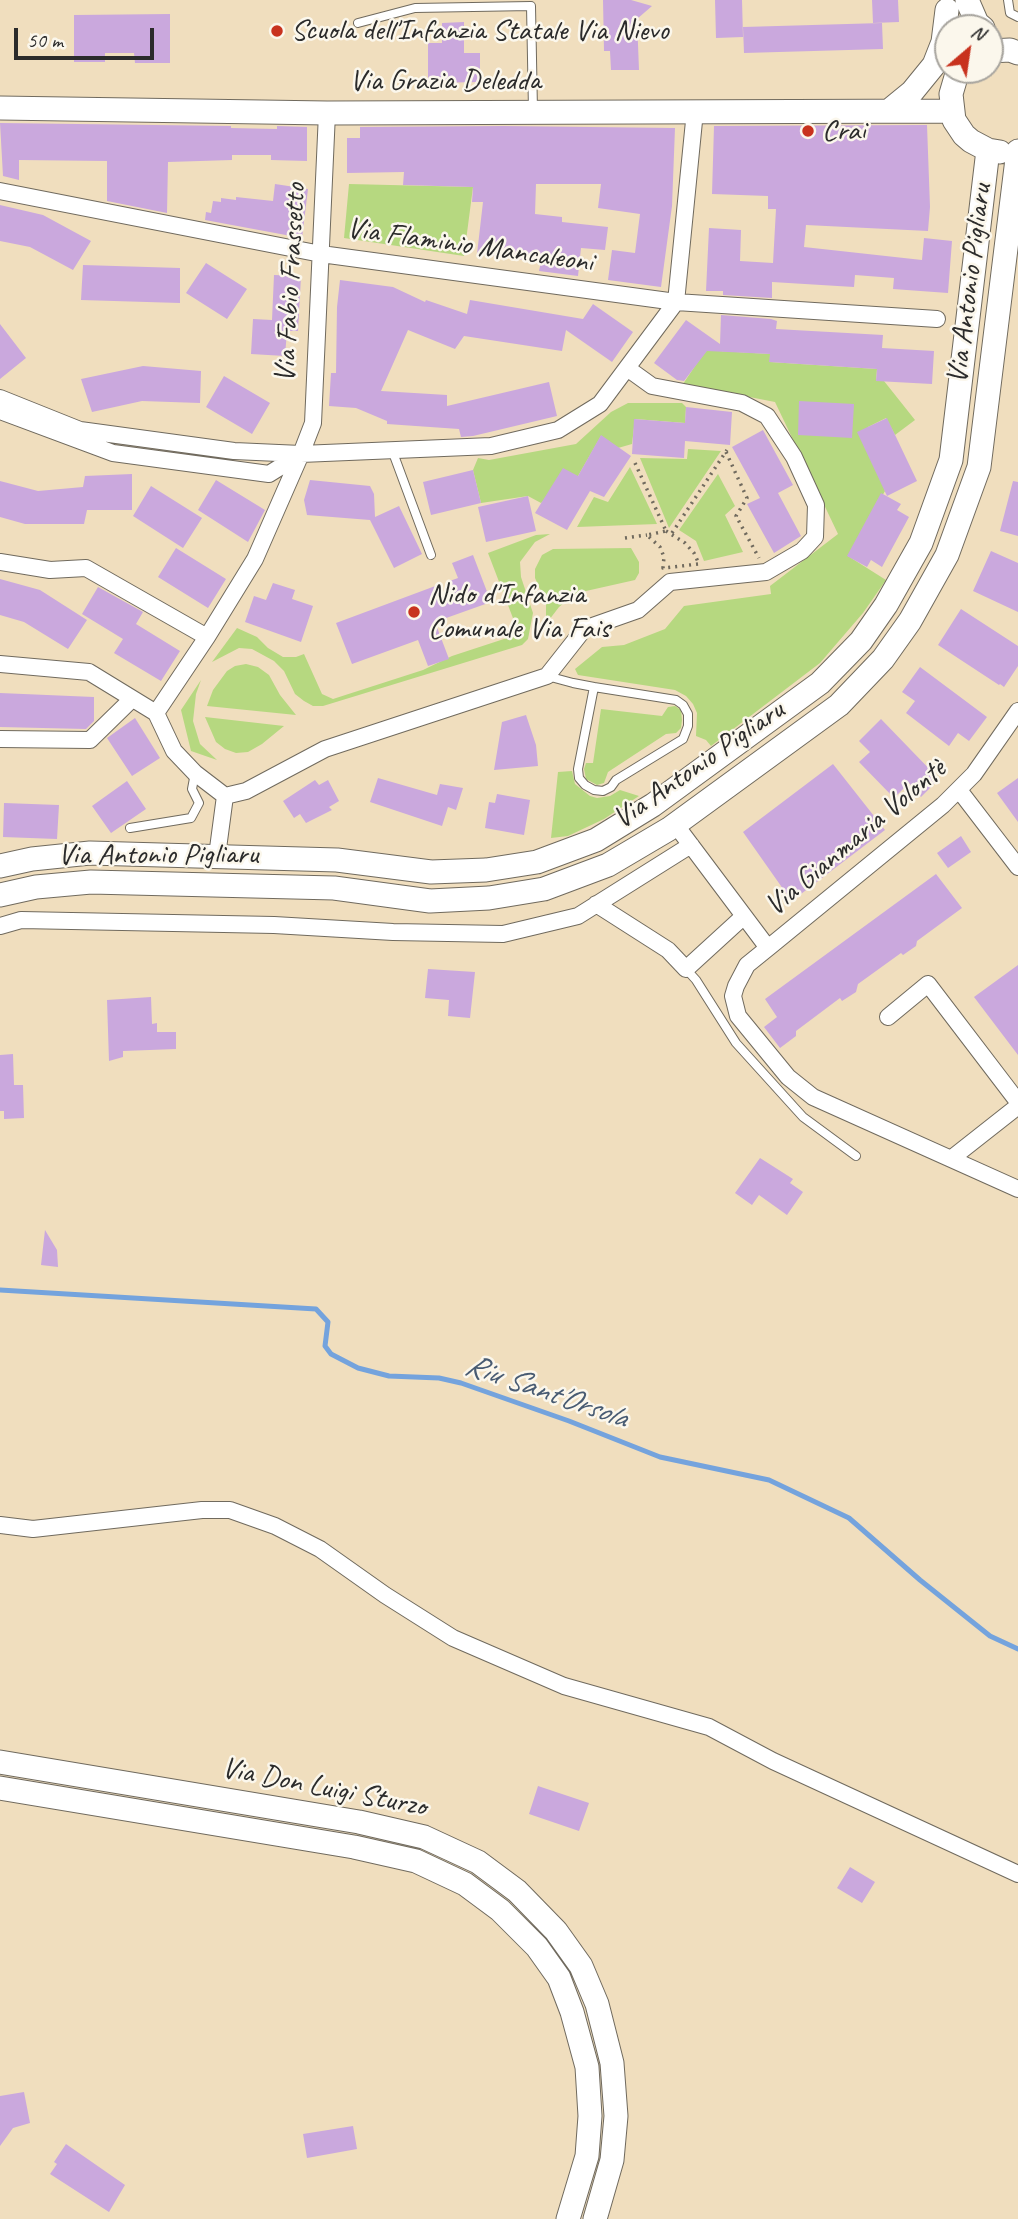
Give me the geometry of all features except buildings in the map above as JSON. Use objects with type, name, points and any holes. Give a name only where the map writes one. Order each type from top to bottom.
[{"type":"main road","points":[[890,110],[912,92],[934,65],[953,10]]},
{"type":"main road","name":"Via Grazia Deledda","points":[[890,110],[944,84]]},
{"type":"main road","points":[[956,84],[951,111],[964,135],[988,150],[1018,150]]},
{"type":"main road","name":"Via Grazia Deledda","points":[[0,108],[327,113],[951,111]]},
{"type":"main road","name":"Via Antonio Pigliaru","points":[[0,866],[32,859],[90,853],[337,860],[431,872],[486,870],[537,862],[596,840],[653,805],[820,683],[860,641],[886,606],[922,543],[951,460],[988,150]]},
{"type":"main road","name":"Via Antonio Pigliaru","points":[[0,895],[36,887],[91,882],[334,888],[430,901],[489,898],[544,889],[608,865],[675,824],[839,705],[883,660],[910,621],[947,555],[979,467],[1018,150]]},
{"type":"main road","name":"Via Don Luigi Sturzo","points":[[0,1762],[359,1822],[424,1837],[478,1862],[517,1891],[556,1931],[581,1966],[597,2004],[612,2063],[616,2116],[612,2160],[595,2219]]},
{"type":"main road","name":"Via Don Luigi Sturzo","points":[[0,1788],[354,1846],[416,1861],[465,1884],[500,1910],[537,1947],[559,1979],[572,2012],[587,2067],[590,2116],[587,2156],[568,2219]]},
{"type":"street","points":[[0,398],[80,430],[234,451],[302,454],[491,446],[558,430],[600,404],[676,302],[695,111]]},
{"type":"street","name":"Via Fabio Frassetto","points":[[156,713],[255,559],[313,423],[327,113]]},
{"type":"street","name":"Via Flaminio Mancaleoni","points":[[0,191],[321,254],[676,302],[937,319]]},
{"type":"street","points":[[225,796],[246,791],[324,749],[547,676],[584,629],[638,610],[670,582],[766,572],[802,551],[815,537],[816,505],[794,457],[767,416],[743,403],[652,386],[627,368]]},
{"type":"street","points":[[0,411],[113,453],[269,474],[302,454]]},
{"type":"street","points":[[0,562],[50,570],[86,568],[207,637]]},
{"type":"street","points":[[0,664],[89,671],[156,713],[174,751],[195,773],[225,796]]},
{"type":"street","points":[[0,739],[90,740],[132,699]]},
{"type":"street","name":"Via Gianmaria Volontè","points":[[675,824],[768,948],[959,790],[974,774],[1018,711]]},
{"type":"street","points":[[959,790],[1018,867]]},
{"type":"street","points":[[217,856],[225,796]]},
{"type":"street","name":"Via Antonio Pigliaru","points":[[0,926],[22,920],[274,925],[393,932],[503,934],[578,916],[691,845]]},
{"type":"street","points":[[596,904],[668,950],[686,969],[744,916]]},
{"type":"street","points":[[768,948],[747,965],[733,996],[738,1016],[788,1077],[813,1097],[1018,1189]]},
{"type":"street","points":[[888,1017],[928,984],[1018,1104],[952,1158]]},
{"type":"street","points":[[0,1525],[33,1529],[202,1510],[230,1510],[275,1526],[320,1549],[453,1638],[564,1686],[709,1727],[773,1761],[1018,1874]]},
{"type":"lane","points":[[1008,0],[1010,13],[1018,17]]},
{"type":"lane","points":[[358,23],[415,8],[531,6],[533,112]]},
{"type":"lane","points":[[392,450],[431,555]]},
{"type":"lane","points":[[547,676],[594,687],[676,700],[688,714],[688,726],[683,739],[616,780],[611,787],[603,791],[585,785],[579,778],[578,769],[594,687]]},
{"type":"lane","points":[[130,828],[191,818],[199,803],[192,789],[195,773]]},
{"type":"lane","points":[[686,969],[736,1043],[803,1117],[856,1156]]},
{"type":"path","points":[[672,533],[726,451],[747,498],[736,516],[766,572]]},
{"type":"path","points":[[635,463],[666,531]]},
{"type":"path","points":[[625,538],[666,531],[672,533],[694,553],[699,564],[663,568],[664,557],[660,547],[647,535]]},
{"type":"green space","points":[[349,184],[473,187],[464,256],[344,238]]},
{"type":"green space","points":[[707,348],[770,354],[770,362],[877,369],[876,381],[884,381],[915,420],[895,435],[886,418],[868,427],[885,491],[848,556],[886,580],[863,613],[820,663],[711,746],[706,740],[696,736],[697,713],[686,696],[675,690],[578,675],[575,669],[602,647],[624,645],[665,629],[684,606],[771,594],[770,586],[838,534],[775,402],[683,384]]},
{"type":"green space","points":[[628,403],[682,403],[686,407],[685,423],[635,419],[632,444],[618,448],[601,436],[578,476],[541,503],[528,496],[481,503],[473,470],[478,458],[489,460],[576,444],[611,412]]},
{"type":"green space","points":[[688,449],[721,451],[669,528],[640,458],[687,459]]},
{"type":"green space","points":[[630,467],[657,524],[577,527],[594,497],[608,502]]},
{"type":"green space","points":[[718,474],[735,506],[725,515],[743,552],[704,561],[696,541],[679,530]]},
{"type":"green space","points":[[550,534],[535,542],[520,562],[521,577],[533,613],[528,639],[522,645],[323,706],[313,706],[295,694],[284,671],[274,661],[252,649],[239,648],[212,662],[237,628],[257,637],[283,657],[304,654],[322,694],[333,699],[423,670],[452,656],[507,638],[516,626],[488,553],[536,535]]},
{"type":"green space","points":[[631,548],[639,562],[639,573],[635,580],[571,597],[546,624],[546,603],[535,578],[535,569],[542,555],[553,549]]},
{"type":"green space","points":[[246,664],[258,667],[269,675],[296,715],[207,706],[213,690],[227,671]]},
{"type":"green space","points":[[201,680],[196,694],[193,721],[200,744],[217,760],[191,751],[181,710]]},
{"type":"green space","points":[[675,706],[681,710],[682,720],[681,728],[676,733],[666,734],[608,772],[604,783],[597,785],[586,779],[584,769],[586,763],[593,763],[601,709],[662,716],[668,707]]},
{"type":"green space","points":[[205,717],[284,726],[248,752],[236,753],[216,742]]},
{"type":"green space","points":[[572,771],[575,784],[590,796],[610,796],[620,790],[639,796],[604,819],[568,836],[551,838],[558,772]]},
{"type":"waterway","name":"Riu Sant'Orsola","points":[[0,1290],[316,1309],[328,1322],[325,1346],[331,1354],[358,1368],[389,1376],[439,1378],[461,1383],[660,1457],[769,1480],[849,1518],[990,1636],[1018,1649]]},
{"type":"place","name":"Scuola dell'Infanzia Statale Via Nievo","points":[[277,31]]},
{"type":"place","name":"Crai","points":[[808,131]]},
{"type":"place","name":"Nido d'Infanzia Comunale Via Fais","points":[[414,612]]}]
